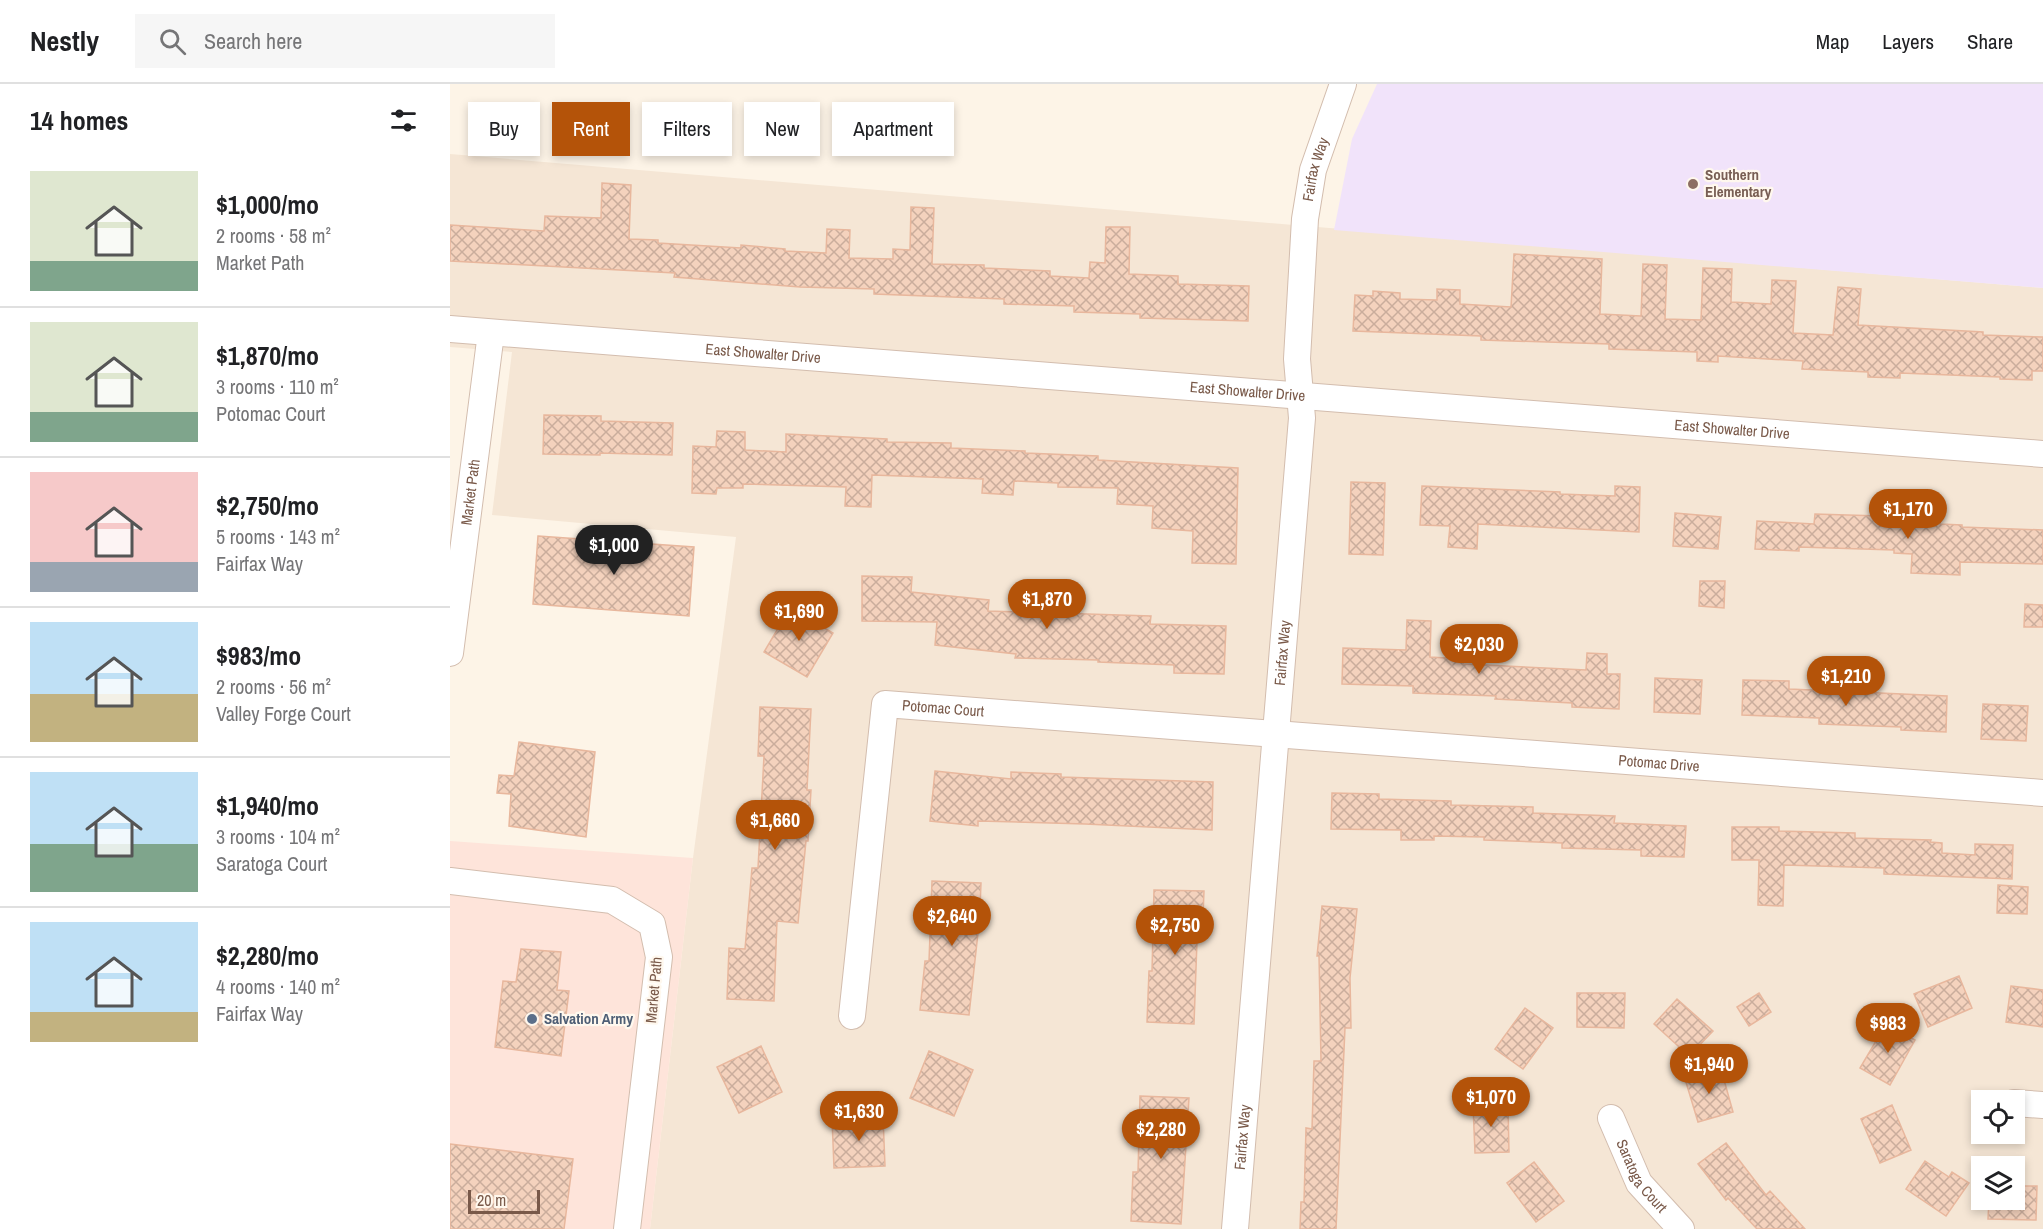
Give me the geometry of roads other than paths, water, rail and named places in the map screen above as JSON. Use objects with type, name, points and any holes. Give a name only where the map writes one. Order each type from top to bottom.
[{"type":"street","name":"Fairfax Way","points":[[1235,1229],[1302,418],[1296,359],[1305,219],[1313,170],[1343,84]]},
{"type":"street","name":"East Showalter Drive","points":[[450,329],[2043,454]]},
{"type":"street","name":"Market Path","points":[[450,653],[491,333]]},
{"type":"street","name":"Potomac Court","points":[[852,1016],[885,704],[1277,734]]},
{"type":"street","name":"Potomac Drive","points":[[1277,734],[2043,793]]},
{"type":"street","name":"Market Path","points":[[450,880],[612,900],[652,924],[659,957],[627,1229]]},
{"type":"street","points":[[2025,1104],[2043,1106]]},
{"type":"street","name":"Saratoga Court","points":[[1611,1118],[1638,1183],[1681,1229]]},
{"type":"place","name":"Southern Elementary","points":[[1693,184]]},
{"type":"place","name":"Salvation Army","points":[[532,1019]]}]
